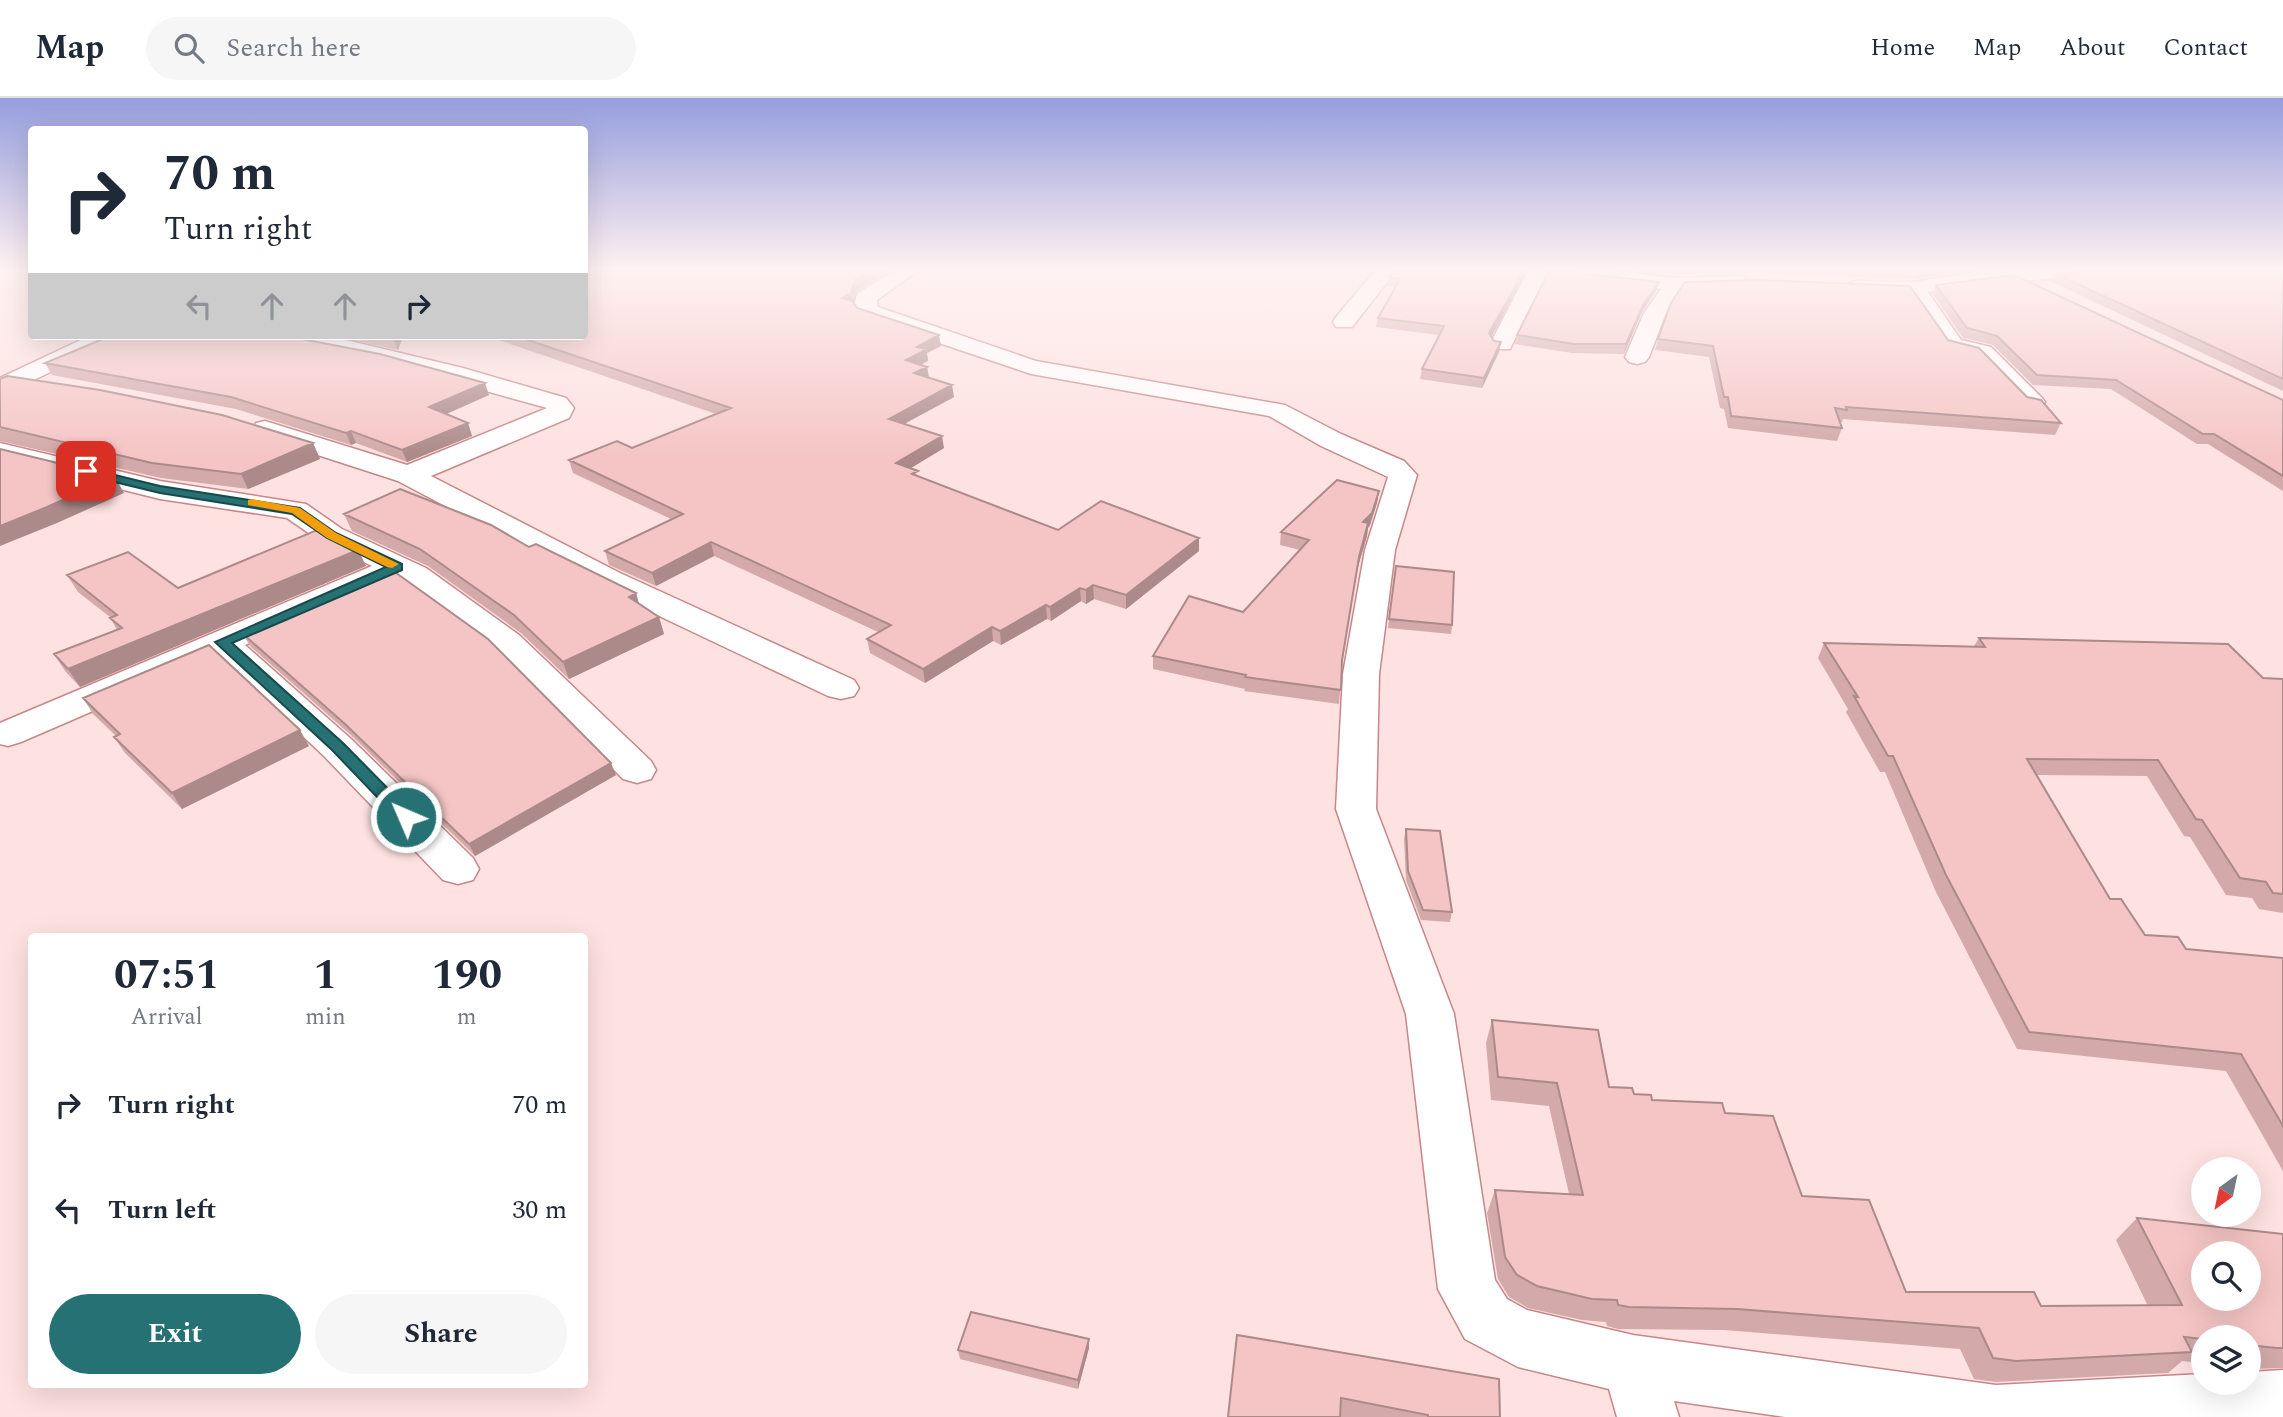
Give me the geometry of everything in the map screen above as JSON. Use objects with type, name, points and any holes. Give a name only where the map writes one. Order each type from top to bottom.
[{"type":"street","points":[[930,333],[1031,367],[1276,410],[1331,440],[1394,467],[1403,475],[1380,550],[1361,674],[1356,809],[1430,1014],[1467,1289],[1486,1320],[1640,1391],[1996,1416],[2283,1401]]},
{"type":"street","points":[[1502,344],[1508,333]]},
{"type":"street","points":[[1637,357],[1647,333]]},
{"type":"street","points":[[1944,333],[1953,345],[1983,352],[2032,402]]},
{"type":"street","points":[[8,383],[99,340]]},
{"type":"street","points":[[306,340],[446,370],[557,403],[561,408],[560,412],[548,418],[408,475]]},
{"type":"street","points":[[8,383],[69,387]]},
{"type":"street","points":[[236,420],[408,475],[609,580],[841,688]]},
{"type":"street","points":[[0,451],[160,489],[296,510],[331,535],[415,575],[507,642],[637,770]]},
{"type":"street","points":[[8,734],[397,567]]},
{"type":"street","points":[[222,642],[337,747],[458,869]]},
{"type":"building","points":[[588,333],[932,333],[939,335],[917,347],[927,349],[906,360],[927,367],[914,373],[952,385],[889,419],[942,436],[896,463],[918,471],[912,474],[1058,530],[1101,501],[1199,538],[1126,595],[1093,585],[1086,590],[1080,588],[1050,607],[1046,605],[1000,631],[992,627],[923,669],[867,639],[891,625],[711,542],[652,573],[605,551],[683,514],[569,460],[617,441],[632,448],[731,408],[528,340],[588,340]]},
{"type":"building","points":[[1441,333],[1489,333],[1494,341],[1501,342],[1484,378],[1422,369]]},
{"type":"building","points":[[1518,333],[1631,333],[1626,344],[1574,344],[1517,335]]},
{"type":"building","points":[[1660,333],[1943,333],[1948,340],[1979,348],[2027,397],[2041,400],[2061,423],[1846,407],[1847,410],[1835,408],[1842,428],[1731,416],[1713,346],[1658,339]]},
{"type":"building","points":[[1984,333],[2138,333],[2283,400],[2283,476],[2214,434],[2203,434],[2116,380],[2037,375],[1997,336]]},
{"type":"building","points":[[2183,333],[2283,333],[2283,379]]},
{"type":"building","points":[[100,340],[307,340],[380,354],[485,383],[429,407],[468,423],[402,450],[351,431],[346,433],[231,397],[45,363]]},
{"type":"building","points":[[7,376],[100,390],[222,415],[313,443],[241,474],[152,463],[0,427],[0,379]]},
{"type":"building","points":[[0,449],[115,477],[0,526]]},
{"type":"building","points":[[1337,480],[1379,491],[1372,513],[1363,522],[1368,523],[1359,557],[1342,660],[1341,690],[1245,677],[1246,675],[1153,656],[1189,596],[1243,612],[1309,540],[1281,532]]},
{"type":"building","points":[[400,489],[491,525],[529,547],[536,544],[636,593],[629,597],[659,617],[563,662],[514,615],[420,549],[344,514]]},
{"type":"building","points":[[317,530],[358,550],[68,669],[54,654],[122,628],[110,618],[117,615],[67,575],[128,552],[178,588]]},
{"type":"building","points":[[1396,566],[1454,572],[1452,625],[1389,619]]},
{"type":"building","points":[[392,570],[488,639],[611,763],[469,844],[345,724],[243,634]]},
{"type":"building","points":[[1979,638],[2228,644],[2263,678],[2283,679],[2283,894],[2273,893],[2266,882],[2240,878],[2202,820],[2196,819],[2158,760],[2027,759],[2110,899],[2121,899],[2145,935],[2178,937],[2186,949],[2283,958],[2283,1126],[2241,1054],[2029,1032],[1946,875],[1893,756],[1888,756],[1854,696],[1858,697],[1824,643],[1985,647]]},
{"type":"building","points":[[209,645],[300,730],[172,793],[114,737],[120,734],[83,698]]},
{"type":"building","points":[[1406,829],[1440,831],[1452,912],[1423,910],[1408,871]]},
{"type":"building","points":[[1492,1020],[1598,1030],[1609,1087],[1632,1088],[1634,1094],[1651,1095],[1652,1100],[1722,1103],[1725,1113],[1773,1116],[1802,1196],[1869,1200],[1906,1292],[2034,1292],[2041,1306],[2182,1305],[2137,1218],[2191,1224],[2191,1227],[2219,1227],[2283,1234],[2283,1348],[2261,1346],[2261,1325],[2191,1325],[2191,1338],[2184,1337],[2191,1352],[2016,1361],[1993,1358],[1979,1328],[1737,1309],[1629,1307],[1618,1305],[1617,1300],[1592,1299],[1537,1286],[1517,1275],[1505,1257],[1495,1190],[1583,1195],[1557,1083],[1498,1077]]},
{"type":"building","points":[[971,1312],[1089,1339],[1078,1380],[958,1350]]},
{"type":"building","points":[[1237,1335],[1499,1379],[1500,1417],[1428,1417],[1341,1398],[1340,1417],[1228,1417]]},
{"type":"slow traffic","points":[[252,502],[296,510],[331,535],[392,564]]},
{"type":"route","points":[[86,471],[160,489],[296,510],[331,535],[397,567],[222,642],[337,747],[406,817]]}]
